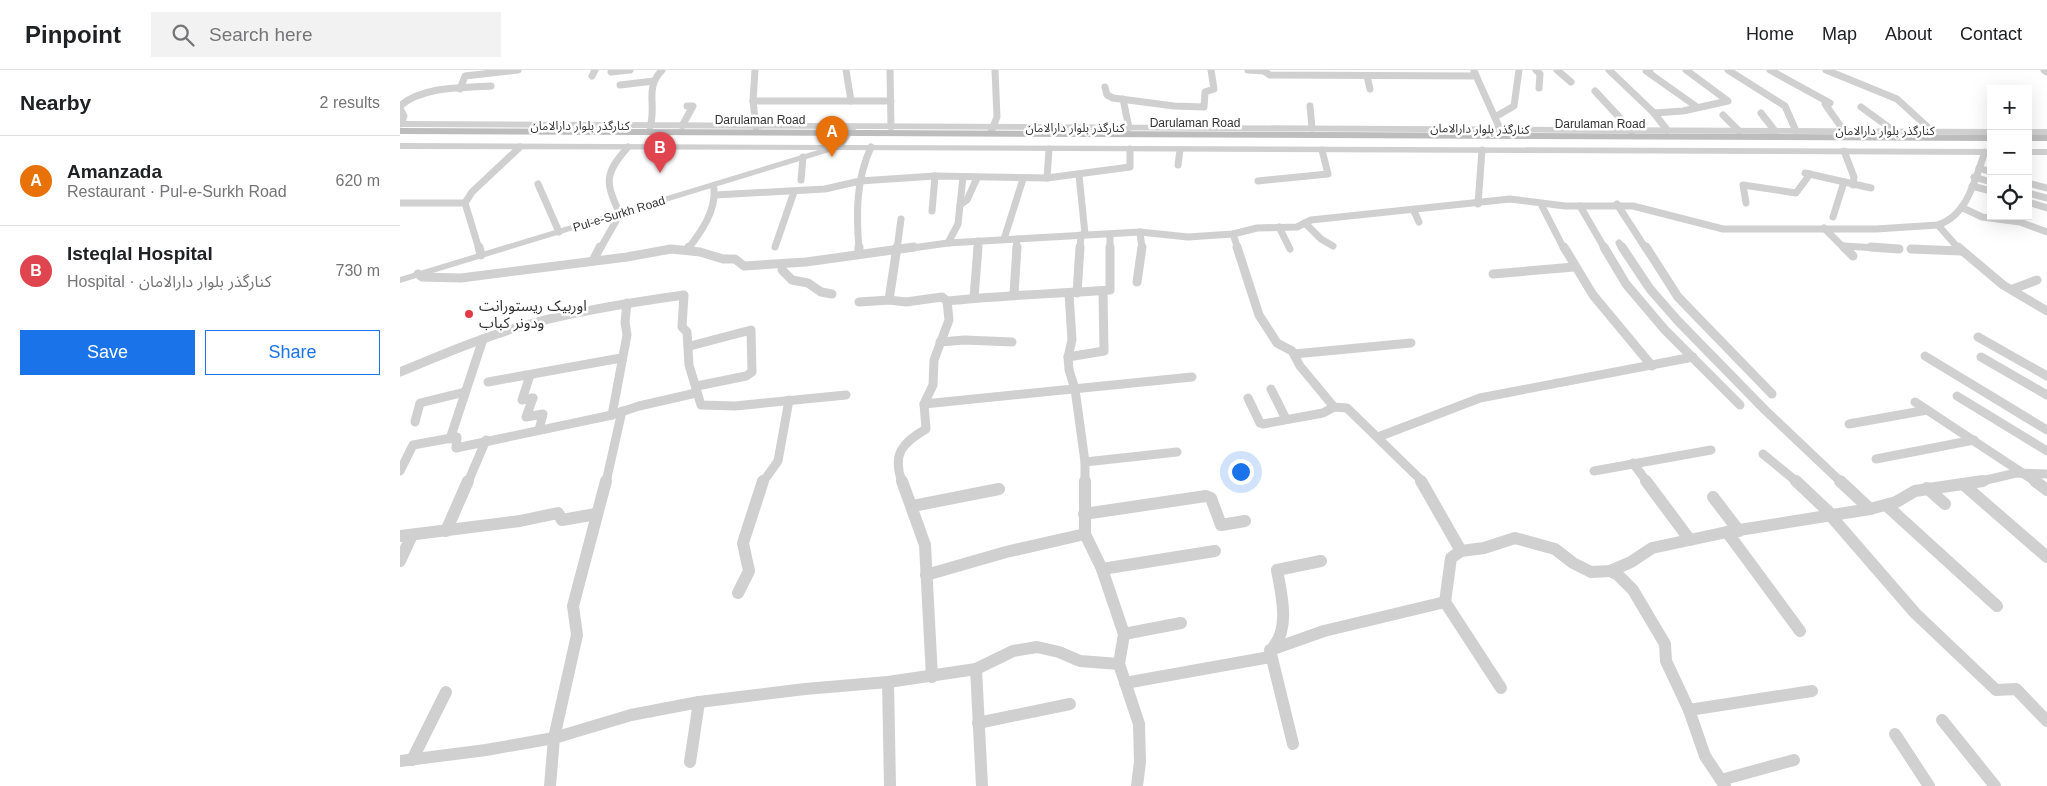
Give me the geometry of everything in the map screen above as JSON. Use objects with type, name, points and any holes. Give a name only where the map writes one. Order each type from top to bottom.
[{"type":"main road","name":"Darulaman Road","points":[[400,127],[846,137],[991,130],[1664,138],[1987,150]]},
{"type":"main road","name":"Darulaman Road","points":[[400,140],[846,137],[1987,138]]},
{"type":"main road","points":[[2032,138],[2047,138]]},
{"type":"main road","points":[[2032,146],[2047,146]]},
{"type":"street","points":[[460,89],[466,76],[485,72],[518,70]]},
{"type":"street","points":[[611,72],[630,70]]},
{"type":"street","points":[[650,126],[654,114],[650,84],[654,81],[655,75],[662,70]]},
{"type":"street","points":[[755,70],[753,101],[756,127]]},
{"type":"street","points":[[846,70],[851,101]]},
{"type":"street","points":[[890,70],[891,127]]},
{"type":"street","points":[[991,130],[997,117],[996,70]]},
{"type":"street","points":[[1105,87],[1109,97],[1158,104],[1205,106],[1205,92],[1214,90],[1211,70]]},
{"type":"street","points":[[1248,70],[1264,71],[1268,75],[1350,73],[1367,76],[1407,73],[1475,73],[1500,129]]},
{"type":"street","points":[[1495,117],[1514,106],[1519,70]]},
{"type":"street","points":[[1536,70],[1540,74],[1539,88]]},
{"type":"street","points":[[1557,70],[1571,82]]},
{"type":"street","points":[[1609,70],[1654,113],[1664,138]]},
{"type":"street","points":[[1650,70],[1646,71],[1697,107]]},
{"type":"street","points":[[1654,113],[1728,101],[1686,70]]},
{"type":"street","points":[[1728,70],[1783,105],[1796,131]]},
{"type":"street","points":[[1770,70],[1830,103],[1825,104],[1844,131]]},
{"type":"street","points":[[1826,70],[1897,100],[1932,131]]},
{"type":"street","points":[[1367,76],[1370,89]]},
{"type":"street","points":[[620,85],[654,81]]},
{"type":"street","points":[[400,127],[404,116],[400,107],[410,98],[460,89],[491,86]]},
{"type":"street","points":[[1595,91],[1632,130]]},
{"type":"street","points":[[1158,104],[1159,94]]},
{"type":"street","points":[[1123,99],[1129,128]]},
{"type":"street","points":[[753,101],[891,101]]},
{"type":"street","points":[[682,126],[693,106],[687,106]]},
{"type":"street","points":[[1310,106],[1312,128]]},
{"type":"street","points":[[1861,107],[1894,131]]},
{"type":"street","points":[[1761,113],[1775,131]]},
{"type":"street","points":[[1723,115],[1739,131]]},
{"type":"street","name":"کنارگذر بلوار دارالامان","points":[[400,127],[756,127],[846,137],[871,147],[1180,150],[1482,150],[1739,131],[1987,132]]},
{"type":"street","name":"کنارگذر بلوار دارالامان","points":[[400,146],[628,147],[846,137],[891,127],[991,130],[1312,128],[1632,130],[1664,138],[1844,151],[1987,150]]},
{"type":"street","points":[[2032,132],[2047,132]]},
{"type":"street","name":"Pul-e-Surkh Road","points":[[400,280],[620,214],[714,190],[803,157],[846,137]]},
{"type":"street","points":[[481,256],[465,203],[472,192],[520,147]]},
{"type":"street","points":[[593,261],[598,249],[615,227],[620,214],[609,190],[607,178],[609,170],[628,147]]},
{"type":"street","points":[[859,254],[857,227],[860,181],[871,147]]},
{"type":"street","points":[[1047,178],[1049,149]]},
{"type":"street","points":[[687,250],[700,235],[714,190],[794,192],[825,189],[860,181],[935,176],[1023,179],[1079,175],[1130,167],[1130,149]]},
{"type":"street","points":[[1178,165],[1180,150]]},
{"type":"street","points":[[1258,180],[1328,174],[1322,150]]},
{"type":"street","points":[[1478,204],[1482,150]]},
{"type":"street","points":[[1844,151],[1854,177],[1853,185]]},
{"type":"street","points":[[2032,152],[2047,152]]},
{"type":"street","points":[[418,274],[422,277],[461,278],[671,249],[700,252],[723,259],[735,259],[744,266],[783,264],[948,242],[1140,232],[1188,237],[1233,234],[1257,228],[1298,227],[1311,220],[1414,211],[1510,199],[1541,204],[1580,206],[1617,204],[1633,206],[1722,229],[1876,229],[1938,225],[1947,224],[1963,208],[1978,168],[1987,153]]},
{"type":"street","points":[[801,180],[803,157]]},
{"type":"street","points":[[1978,168],[1987,171]]},
{"type":"street","points":[[1746,202],[1743,185],[1796,193],[1807,173],[1871,188]]},
{"type":"street","points":[[1079,175],[1083,235],[1073,293],[1072,340],[1068,357],[1069,370],[1075,389],[1085,462],[1084,534],[1102,569],[1124,634],[1120,664],[1139,724],[1140,762],[1137,786]]},
{"type":"street","points":[[932,211],[935,176]]},
{"type":"street","points":[[948,242],[958,224],[963,177]]},
{"type":"street","points":[[960,205],[967,200],[977,178]]},
{"type":"street","points":[[1004,239],[1023,179]]},
{"type":"street","points":[[1833,216],[1844,182]]},
{"type":"street","points":[[1973,182],[1987,182]]},
{"type":"street","points":[[1973,182],[1987,190]]},
{"type":"street","points":[[538,184],[559,232]]},
{"type":"street","points":[[2032,184],[2047,188]]},
{"type":"street","points":[[775,247],[794,192]]},
{"type":"street","points":[[2032,194],[2047,198]]},
{"type":"street","points":[[400,203],[465,203]]},
{"type":"street","points":[[2032,203],[2047,208]]},
{"type":"street","points":[[1541,204],[1554,225],[1574,267],[1602,308],[1652,366]]},
{"type":"street","points":[[1617,204],[1678,296],[1772,394]]},
{"type":"street","points":[[1580,206],[1626,284],[1665,330],[1740,404]]},
{"type":"street","points":[[1963,208],[1982,217],[2020,222],[2047,232]]},
{"type":"street","points":[[1414,211],[1419,222]]},
{"type":"street","points":[[889,300],[901,219]]},
{"type":"street","points":[[1305,223],[1321,239],[1333,246]]},
{"type":"street","points":[[1938,225],[1961,251],[1986,273],[2047,311]]},
{"type":"street","points":[[1279,227],[1290,249]]},
{"type":"street","points":[[1824,228],[1854,256]]},
{"type":"street","points":[[1137,282],[1142,247],[1140,232]]},
{"type":"street","points":[[1233,234],[1259,315],[1277,343],[1292,351],[1300,366],[1334,407]]},
{"type":"street","points":[[859,302],[889,300],[892,303],[942,297],[947,301],[1014,294],[1110,290],[1110,235]]},
{"type":"street","points":[[1014,294],[1017,239]]},
{"type":"street","points":[[974,298],[978,241]]},
{"type":"street","points":[[1619,243],[1650,289],[1678,320],[1765,410],[1870,509]]},
{"type":"street","points":[[1844,246],[1899,249]]},
{"type":"street","points":[[1911,249],[1961,251]]},
{"type":"street","points":[[783,264],[782,270],[792,280],[802,281],[817,287],[821,292],[832,294]]},
{"type":"street","points":[[1493,274],[1574,267]]},
{"type":"street","points":[[2013,289],[2037,280]]},
{"type":"street","points":[[1068,357],[1104,351],[1104,291]]},
{"type":"street","points":[[400,372],[483,339],[533,322],[627,303],[684,295],[682,327],[687,332],[690,346],[689,365],[701,405],[735,406],[846,395]]},
{"type":"street","points":[[932,677],[925,545],[913,506],[898,470],[898,457],[907,439],[926,429],[924,404],[933,385],[934,360],[949,320],[947,301]]},
{"type":"street","points":[[550,786],[554,738],[577,635],[573,606],[596,514],[613,458],[622,358],[627,335],[625,322],[627,303]]},
{"type":"street","points":[[400,471],[413,445],[457,437],[456,448],[617,413],[746,376],[752,372],[751,330],[690,346]]},
{"type":"street","points":[[1978,337],[2047,376]]},
{"type":"street","points":[[450,439],[483,339]]},
{"type":"street","points":[[940,342],[966,340],[1012,342]]},
{"type":"street","points":[[1294,354],[1411,343]]},
{"type":"street","points":[[1925,356],[2047,430]]},
{"type":"street","points":[[1378,437],[1480,398],[1693,357]]},
{"type":"street","points":[[1981,357],[2047,395]]},
{"type":"street","points":[[488,382],[622,358]]},
{"type":"street","points":[[530,375],[522,400],[533,398],[526,417],[543,414],[539,430]]},
{"type":"street","points":[[924,404],[1192,377]]},
{"type":"street","points":[[1271,389],[1286,419]]},
{"type":"street","points":[[415,422],[420,403],[465,392]]},
{"type":"street","points":[[1957,396],[2047,451]]},
{"type":"street","points":[[1248,398],[1261,424],[1324,413],[1334,407],[1347,408],[1425,484],[1461,551]]},
{"type":"street","points":[[738,593],[749,571],[743,543],[763,481],[778,461],[789,400]]},
{"type":"street","points":[[1915,402],[2025,473],[2047,490]]},
{"type":"street","points":[[1849,424],[1927,410]]},
{"type":"street","points":[[446,531],[486,440]]},
{"type":"street","points":[[1876,459],[1974,440]]},
{"type":"street","points":[[1594,471],[1711,450]]},
{"type":"street","points":[[1085,462],[1177,452]]},
{"type":"street","points":[[1763,454],[1787,472],[1831,515],[1923,622],[1996,690],[2016,689],[2047,721]]},
{"type":"street","points":[[1634,463],[1690,540]]},
{"type":"street","points":[[1501,688],[1445,602],[1451,558],[1461,551],[1484,548],[1515,538],[1555,548],[1573,563],[1591,572],[1610,570],[1631,562],[1652,548],[1727,532],[1886,506],[1915,491],[1927,488],[1964,485],[2016,473],[2047,474]]},
{"type":"street","points":[[1964,485],[2047,558]]},
{"type":"street","points":[[1927,488],[1946,504]]},
{"type":"street","points":[[913,506],[999,489]]},
{"type":"street","points":[[1084,514],[1206,496],[1211,498],[1221,525],[1245,521]]},
{"type":"street","points":[[1714,496],[1740,531]]},
{"type":"street","points":[[1886,506],[1997,606]]},
{"type":"street","points":[[400,536],[446,531],[558,513],[561,520],[596,514]]},
{"type":"street","points":[[1727,532],[1800,631]]},
{"type":"street","points":[[926,575],[1006,552],[1084,534]]},
{"type":"street","points":[[400,561],[412,535]]},
{"type":"street","points":[[1102,569],[1215,551]]},
{"type":"street","points":[[1293,744],[1272,651],[1278,641],[1284,610],[1277,570],[1321,561]]},
{"type":"street","points":[[1610,570],[1633,590],[1665,644],[1666,661],[1689,710],[1705,756],[1723,783],[1794,760]]},
{"type":"street","points":[[1125,683],[1272,651],[1445,602]]},
{"type":"street","points":[[1124,634],[1181,623]]},
{"type":"street","points":[[406,760],[554,738],[631,715],[699,702],[805,689],[932,677],[976,669],[1013,651],[1037,647],[1059,652],[1080,661],[1120,664]]},
{"type":"street","points":[[976,669],[982,786]]},
{"type":"street","points":[[888,682],[890,786]]},
{"type":"street","points":[[1689,710],[1812,690]]},
{"type":"street","points":[[406,760],[446,692]]},
{"type":"street","points":[[690,762],[699,702]]},
{"type":"street","points":[[978,724],[1070,704]]},
{"type":"street","points":[[1942,720],[1995,786]]},
{"type":"street","points":[[1895,734],[1929,786]]},
{"type":"place","name":"Amanzada","points":[[832,157]]},
{"type":"place","name":"Isteqlal Hospital","points":[[660,173]]},
{"type":"place","name":"اوربیک ریستورانت ودونر کباب","points":[[469,314]]}]
